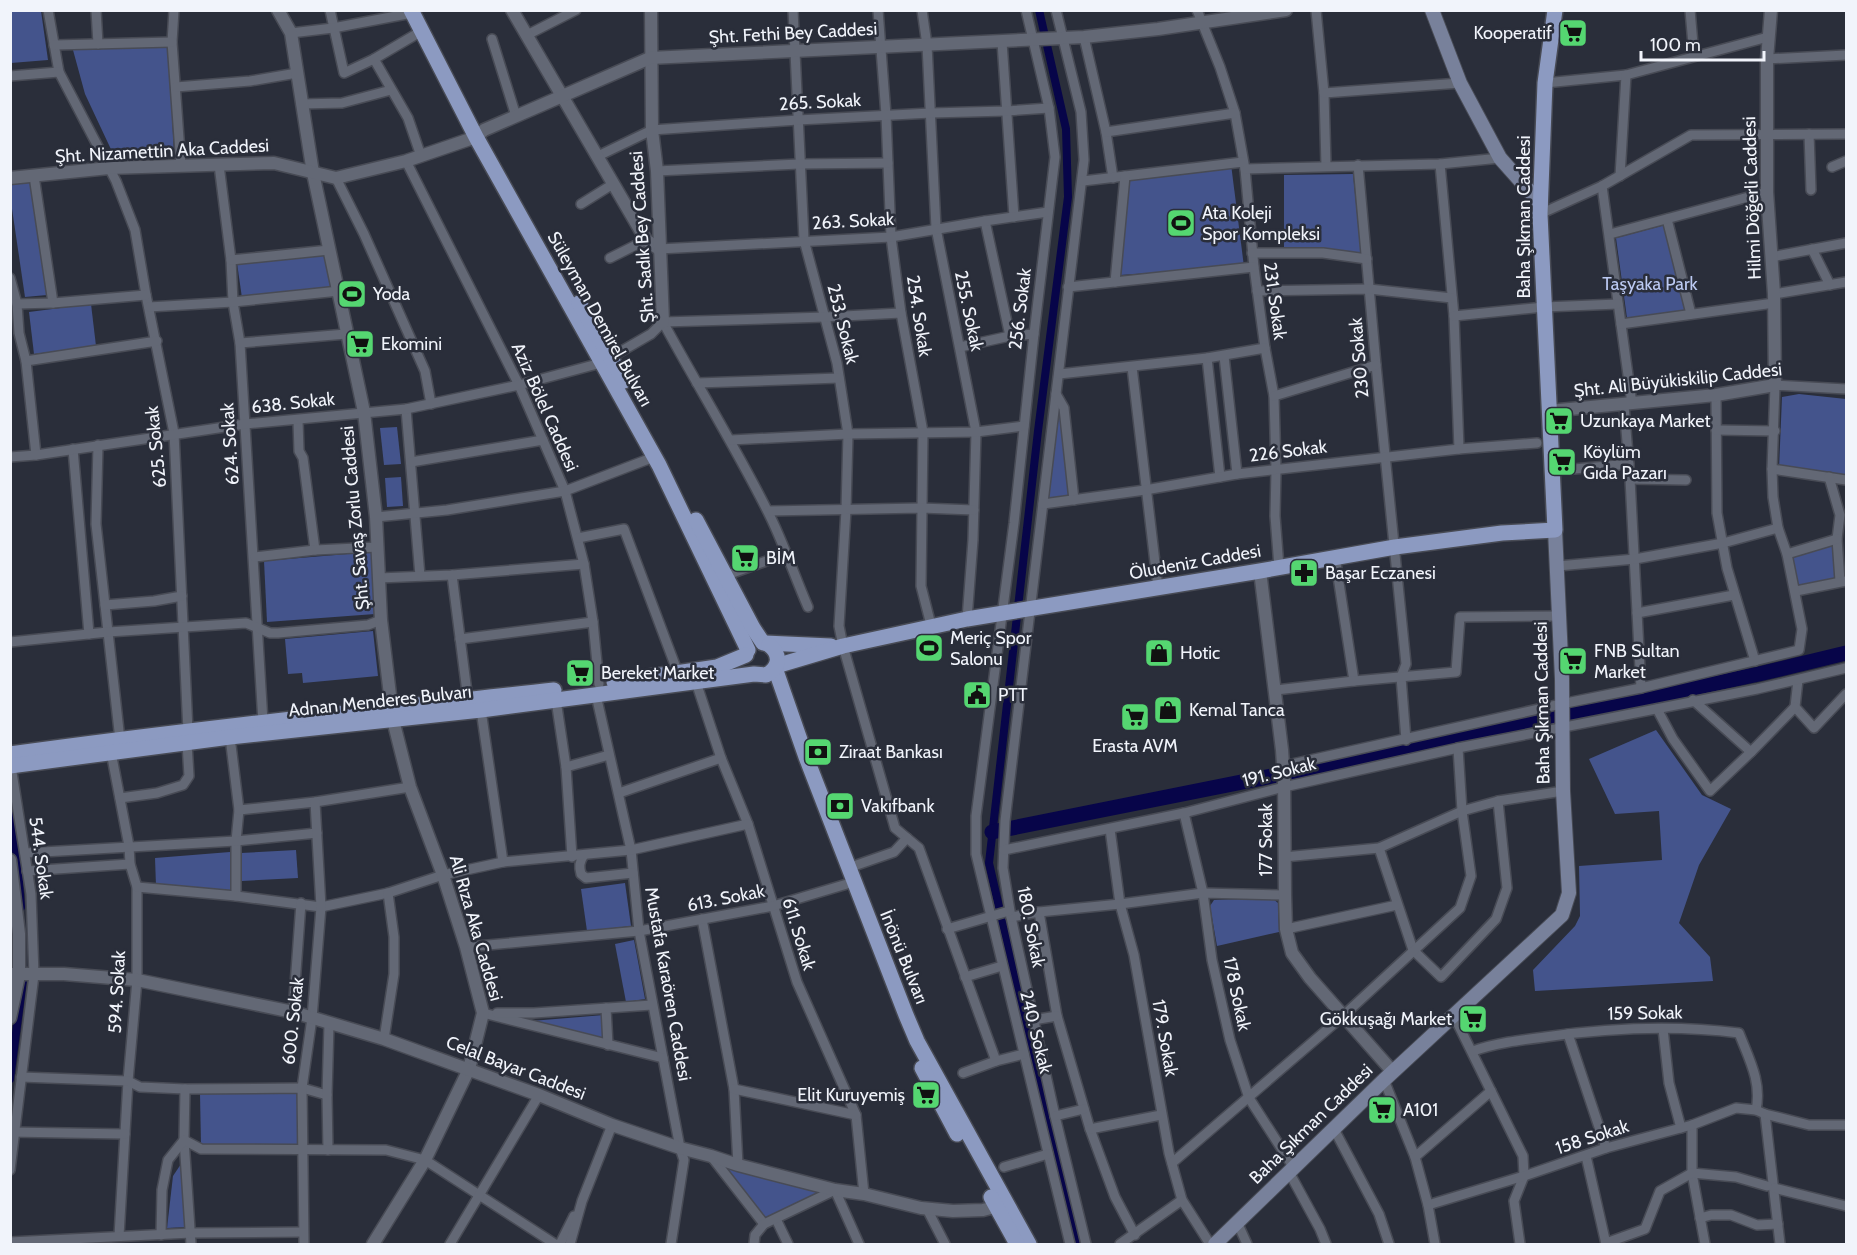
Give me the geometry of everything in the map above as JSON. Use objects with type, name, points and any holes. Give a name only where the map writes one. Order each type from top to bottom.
[{"type":"main road","points":[[1432,10],[1460,83],[1500,158],[1540,209]]},
{"type":"main road","name":"Baha Şıkman Caddesi","points":[[1213,1245],[1388,1076],[1562,915],[1569,893],[1563,791],[1558,566],[1540,209],[1545,83],[1555,10]]},
{"type":"main road","name":"Süleyman Demirel Bulvarı","points":[[415,11],[420,32],[480,133]]},
{"type":"main road","name":"Süleyman Demirel Bulvarı","points":[[415,11],[724,576],[753,628],[766,644]]},
{"type":"main road","name":"Süleyman Demirel Bulvarı","points":[[606,360],[747,653]]},
{"type":"main road","name":"Öludeniz Caddesi","points":[[843,646],[931,625],[1395,547],[1503,532],[1555,530]]},
{"type":"main road","points":[[766,644],[777,655],[776,667]]},
{"type":"main road","name":"Adnan Menderes Bulvarı","points":[[10,754],[116,746],[188,737],[263,722],[481,710],[556,700],[678,673],[717,667],[747,653],[752,646],[766,644],[843,646]]},
{"type":"main road","name":"Adnan Menderes Bulvarı","points":[[188,737],[230,737],[392,715],[468,700],[766,675],[776,667],[843,646]]},
{"type":"main road","points":[[747,653],[747,666],[757,675]]},
{"type":"main road","name":"İnönü Bulvarı","points":[[776,667],[806,757],[848,868],[863,918]]},
{"type":"main road","name":"İnönü Bulvarı","points":[[757,675],[773,689],[781,704],[847,884],[917,1041],[1001,1205],[1017,1245]]},
{"type":"main road","name":"Adnan Menderes Bulvarı","points":[[11,766],[116,746]]},
{"type":"main road","name":"İnönü Bulvarı","points":[[1001,1205],[1029,1245]]},
{"type":"street","name":"625. Sokak","points":[[48,10],[59,72],[116,181],[135,230],[174,434],[189,776],[183,785],[157,793],[120,798]]},
{"type":"street","points":[[96,10],[98,44]]},
{"type":"street","points":[[174,10],[172,42],[181,166]]},
{"type":"street","name":"Şht. Savaş Zorlu Caddesi","points":[[279,10],[291,33],[313,173],[364,412],[376,517],[381,620],[392,715]]},
{"type":"street","points":[[330,10],[344,73],[374,59],[420,32]]},
{"type":"street","points":[[512,10],[646,240],[659,249]]},
{"type":"street","points":[[527,35],[576,10]]},
{"type":"street","name":"Şht. Sadık Bey Caddesi","points":[[651,10],[652,130],[657,171],[663,322],[731,440],[768,511],[808,607]]},
{"type":"street","name":"253. Sokak","points":[[793,10],[804,240],[837,363],[848,435],[839,626],[895,828],[919,848],[996,1061]]},
{"type":"street","name":"254. Sokak","points":[[878,10],[886,115],[891,237],[901,313],[923,432],[921,586],[931,625]]},
{"type":"street","name":"255. Sokak","points":[[922,10],[927,45],[936,228],[976,432],[967,619]]},
{"type":"street","name":"256. Sokak","points":[[1017,611],[1024,426],[1055,157],[1049,108],[1026,10]]},
{"type":"street","points":[[1017,611],[1043,504],[1068,287],[1083,181],[1084,140],[1081,112],[1056,10]]},
{"type":"street","name":"231. Sokak","points":[[1197,10],[1220,67],[1235,113],[1244,166],[1252,253],[1274,396],[1275,516],[1279,567]]},
{"type":"street","name":"Şht. Fethi Bey Caddesi","points":[[516,116],[650,58],[1084,37],[1286,10]]},
{"type":"street","points":[[1316,10],[1324,93],[1326,166]]},
{"type":"street","points":[[1690,10],[1694,56]]},
{"type":"street","name":"Hilmi Döğerli Caddesi","points":[[1772,10],[1768,38],[1766,135],[1774,299],[1774,385]]},
{"type":"street","points":[[291,33],[333,28],[415,11]]},
{"type":"street","points":[[1084,37],[1106,132],[1113,178]]},
{"type":"street","points":[[1545,83],[1626,75],[1768,38]]},
{"type":"street","points":[[492,39],[516,116]]},
{"type":"street","points":[[54,45],[172,42]]},
{"type":"street","points":[[1002,42],[1014,217]]},
{"type":"street","points":[[1767,59],[1846,55]]},
{"type":"street","points":[[374,59],[408,118],[421,156]]},
{"type":"street","points":[[10,76],[59,72]]},
{"type":"street","points":[[176,87],[249,81],[297,73]]},
{"type":"street","points":[[1620,176],[1626,75]]},
{"type":"street","points":[[1324,93],[1460,83]]},
{"type":"street","points":[[301,104],[342,103],[391,90]]},
{"type":"street","name":"265. Sokak","points":[[598,156],[652,130],[886,115],[1049,108]]},
{"type":"street","points":[[1106,132],[1235,113]]},
{"type":"street","name":"Şht. Nizamettin Aka Caddesi","points":[[10,178],[109,168],[274,163],[336,178],[421,156],[516,116]]},
{"type":"street","points":[[1809,134],[1811,190]]},
{"type":"street","points":[[1540,209],[1602,186],[1691,135],[1846,134]]},
{"type":"street","points":[[1083,181],[1244,166],[1440,164],[1500,158]]},
{"type":"street","name":"Aziz Bölel Caddesi","points":[[406,161],[519,385],[565,491],[584,564],[593,622],[598,690]]},
{"type":"street","points":[[1832,167],[1846,161]]},
{"type":"street","points":[[657,171],[799,164],[888,163]]},
{"type":"street","points":[[1440,164],[1454,316],[1459,448]]},
{"type":"street","name":"624. Sokak","points":[[219,165],[231,260],[233,302],[240,343],[255,557],[263,722]]},
{"type":"street","name":"230 Sokak","points":[[1358,165],[1406,664],[1401,677],[1406,740]]},
{"type":"street","points":[[34,176],[53,303]]},
{"type":"street","points":[[1115,282],[1125,176]]},
{"type":"street","points":[[336,178],[364,234],[425,371],[431,404]]},
{"type":"street","points":[[581,204],[613,184]]},
{"type":"street","points":[[1602,186],[1621,324],[1628,404],[1641,688]]},
{"type":"street","points":[[1610,234],[1767,192]]},
{"type":"street","name":"263. Sokak","points":[[659,249],[891,237],[936,228],[1048,212]]},
{"type":"street","points":[[1667,219],[1690,314]]},
{"type":"street","points":[[985,221],[1010,336]]},
{"type":"street","points":[[610,258],[646,240]]},
{"type":"street","points":[[1771,257],[1846,243]]},
{"type":"street","points":[[1812,249],[1830,285]]},
{"type":"street","points":[[231,260],[329,250]]},
{"type":"street","points":[[1252,253],[1323,253],[1367,259]]},
{"type":"street","points":[[1068,287],[1254,267]]},
{"type":"street","points":[[10,278],[17,304],[15,333],[26,361],[36,455]]},
{"type":"street","points":[[1621,324],[1774,299],[1846,282]]},
{"type":"street","points":[[1257,291],[1369,289],[1452,298]]},
{"type":"street","points":[[149,307],[233,302],[339,291]]},
{"type":"street","points":[[17,304],[146,295]]},
{"type":"street","points":[[1454,316],[1618,304]]},
{"type":"street","points":[[663,322],[901,313]]},
{"type":"street","name":"638. Sokak","points":[[10,457],[245,424],[406,409],[431,404],[519,385],[606,360],[651,334],[663,322]]},
{"type":"street","points":[[240,343],[346,334]]},
{"type":"street","points":[[960,347],[1010,336],[1034,334]]},
{"type":"street","points":[[26,361],[157,341]]},
{"type":"street","points":[[1059,374],[1224,356],[1265,348]]},
{"type":"street","points":[[1224,356],[1237,474]]},
{"type":"street","points":[[1207,358],[1220,477]]},
{"type":"street","points":[[1274,396],[1376,365]]},
{"type":"street","points":[[1132,367],[1158,588]]},
{"type":"street","points":[[697,384],[839,378]]},
{"type":"street","points":[[1284,778],[1406,740],[1799,650],[1802,629],[1796,591],[1778,528],[1772,469],[1775,431],[1774,385]]},
{"type":"street","name":"Şht. Ali Büyükiskilip Caddesi","points":[[1549,411],[1716,395],[1774,385],[1846,389]]},
{"type":"street","points":[[1056,394],[1064,408],[1074,500]]},
{"type":"street","points":[[1716,395],[1717,513],[1727,568],[1755,661]]},
{"type":"street","points":[[406,409],[420,576]]},
{"type":"street","points":[[298,420],[299,451],[303,458],[315,550]]},
{"type":"street","points":[[731,440],[976,432],[1024,426]]},
{"type":"street","points":[[1716,430],[1775,431]]},
{"type":"street","points":[[411,462],[543,440]]},
{"type":"street","name":"226 Sokak","points":[[1043,504],[1237,474],[1459,448],[1537,443]]},
{"type":"street","name":"594. Sokak","points":[[98,445],[96,524],[108,632],[120,798],[130,864],[136,887],[137,980],[128,1081],[119,1236]]},
{"type":"street","points":[[73,449],[89,634]]},
{"type":"street","points":[[376,517],[458,508],[565,491],[654,457]]},
{"type":"street","points":[[1552,471],[1629,464]]},
{"type":"street","points":[[1772,469],[1846,480]]},
{"type":"street","points":[[1796,591],[1843,581],[1837,540],[1840,515],[1830,477]]},
{"type":"street","points":[[1630,479],[1686,480]]},
{"type":"street","points":[[768,511],[921,508],[974,510]]},
{"type":"street","points":[[1558,566],[1635,559],[1724,543],[1778,528]]},
{"type":"street","points":[[578,538],[624,529],[678,673]]},
{"type":"street","points":[[1787,554],[1837,540]]},
{"type":"street","points":[[255,557],[315,550],[378,548]]},
{"type":"street","points":[[724,576],[786,554]]},
{"type":"street","points":[[1335,557],[1354,681]]},
{"type":"street","points":[[378,579],[584,564]]},
{"type":"street","name":"177 Sokak","points":[[1260,571],[1276,690],[1284,778],[1286,929],[1292,953],[1310,978],[1344,1015],[1388,1076]]},
{"type":"street","points":[[452,575],[468,700]]},
{"type":"street","points":[[1637,613],[1734,595]]},
{"type":"street","points":[[105,604],[154,601],[182,596]]},
{"type":"street","name":"180. Sokak","points":[[1017,611],[1003,868],[1009,913],[1054,1116],[1086,1245]]},
{"type":"street","name":"240. Sokak","points":[[1017,611],[976,822],[976,854],[993,915],[1002,966],[1070,1245]]},
{"type":"street","points":[[1276,690],[1456,672],[1460,617],[1560,616]]},
{"type":"street","points":[[10,642],[108,632],[246,623],[270,633],[278,633],[368,625],[381,620]]},
{"type":"street","points":[[460,639],[593,622]]},
{"type":"street","name":"191. Sokak","points":[[1004,847],[1110,829],[1184,813],[1284,778],[1562,728],[1798,680],[1846,668]]},
{"type":"street","points":[[1657,709],[1673,739],[1710,791],[1795,707],[1798,680]]},
{"type":"street","name":"611. Sokak","points":[[696,682],[721,758],[748,824],[797,982],[856,1114],[864,1194]]},
{"type":"street","name":"Mustafa Karaören Caddesi","points":[[598,690],[609,755],[631,850],[639,931],[680,1149],[684,1160],[671,1245]]},
{"type":"street","points":[[1795,707],[1814,728],[1846,694]]},
{"type":"street","points":[[556,700],[566,767],[572,857]]},
{"type":"street","points":[[1693,700],[1751,753]]},
{"type":"street","points":[[481,710],[503,862]]},
{"type":"street","name":"Ali Rıza Aka Caddesi","points":[[373,1245],[425,1160],[469,1069],[483,1013],[466,947],[443,875],[410,787],[392,715]]},
{"type":"street","points":[[230,737],[238,810],[236,896]]},
{"type":"street","points":[[1172,1163],[1344,1015],[1460,908],[1471,876],[1462,811],[1458,748]]},
{"type":"street","points":[[566,767],[609,755]]},
{"type":"street","points":[[619,793],[721,758]]},
{"type":"street","name":"544. Sokak","points":[[10,1170],[34,975],[31,894],[11,766]]},
{"type":"street","points":[[238,810],[315,802],[410,787]]},
{"type":"street","points":[[1284,857],[1379,848],[1462,811],[1498,801],[1563,791]]},
{"type":"street","points":[[1379,848],[1413,950],[1441,977],[1496,919],[1507,888],[1498,801]]},
{"type":"street","name":"600. Sokak","points":[[304,1245],[302,1088],[312,1018],[321,907],[315,802]]},
{"type":"street","name":"178 Sokak","points":[[1184,813],[1203,893],[1212,960],[1230,1040],[1250,1098],[1292,1170],[1326,1245]]},
{"type":"street","points":[[136,887],[301,903],[321,907],[388,893],[443,875],[503,862],[631,850],[748,824]]},
{"type":"street","name":"179. Sokak","points":[[1110,829],[1120,904],[1134,955],[1161,1115],[1172,1163],[1182,1200],[1213,1245]]},
{"type":"street","points":[[25,853],[236,841],[317,833]]},
{"type":"street","points":[[848,868],[894,852],[907,838]]},
{"type":"street","points":[[584,855],[580,860],[579,869],[586,878],[633,873]]},
{"type":"street","points":[[10,860],[19,934],[10,1018]]},
{"type":"street","points":[[27,871],[130,864]]},
{"type":"street","name":"613. Sokak","points":[[466,947],[639,931],[773,906],[847,884]]},
{"type":"street","points":[[384,1039],[394,974],[394,937],[388,893]]},
{"type":"street","points":[[947,929],[993,915],[1120,904],[1203,893],[1285,895]]},
{"type":"street","points":[[293,1012],[301,903]]},
{"type":"street","points":[[1286,929],[1397,905]]},
{"type":"street","points":[[1039,912],[1057,1016],[1090,1130],[1115,1197],[1135,1235]]},
{"type":"street","points":[[702,919],[734,1089],[738,1165]]},
{"type":"street","points":[[965,977],[1002,966]]},
{"type":"street","name":"Celal Bayar Caddesi","points":[[15,974],[64,974],[137,980],[293,1012],[384,1039],[539,1095],[612,1125],[680,1149],[738,1165],[835,1190],[864,1194],[927,1209],[953,1210],[1001,1205]]},
{"type":"street","points":[[483,1013],[534,1013],[652,1005]]},
{"type":"street","points":[[606,1008],[608,1045]]},
{"type":"street","points":[[483,1013],[663,1058]]},
{"type":"street","points":[[1033,1020],[1057,1016]]},
{"type":"street","points":[[1454,1016],[1523,1156],[1524,1176],[1514,1201],[1520,1245]]},
{"type":"street","points":[[328,1150],[329,1024]]},
{"type":"street","name":"159 Sokak","points":[[1473,1051],[1514,1041],[1581,1031],[1702,1028],[1739,1033],[1759,1088],[1756,1110]]},
{"type":"street","points":[[1664,1029],[1669,1083],[1681,1128]]},
{"type":"street","points":[[1568,1034],[1606,1148]]},
{"type":"street","points":[[963,1073],[1024,1054]]},
{"type":"street","points":[[1388,1076],[1415,1157],[1428,1205],[1435,1245]]},
{"type":"street","points":[[21,1077],[128,1081],[140,1087],[185,1089],[302,1088],[327,1095]]},
{"type":"street","points":[[185,1089],[184,1140],[191,1245]]},
{"type":"street","points":[[734,1089],[856,1114]]},
{"type":"street","points":[[1415,1157],[1491,1092]]},
{"type":"street","points":[[450,1245],[539,1095]]},
{"type":"street","name":"158 Sokak","points":[[1428,1205],[1606,1148],[1692,1125],[1736,1108],[1756,1110],[1809,1125],[1846,1125]]},
{"type":"street","points":[[1054,1116],[1084,1109]]},
{"type":"street","points":[[1765,1114],[1770,1187],[1780,1245]]},
{"type":"street","points":[[1090,1130],[1161,1115]]},
{"type":"street","points":[[570,1245],[582,1201],[612,1125]]},
{"type":"street","points":[[1692,1125],[1692,1173],[1705,1245]]},
{"type":"street","points":[[1334,1129],[1379,1214],[1389,1245]]},
{"type":"street","points":[[13,1132],[125,1134]]},
{"type":"street","points":[[184,1140],[201,1149],[386,1150],[425,1160],[558,1245],[582,1201]]},
{"type":"street","points":[[161,1235],[162,1190],[168,1160],[184,1140]]},
{"type":"street","points":[[1004,1167],[1048,1154]]},
{"type":"street","points":[[711,1156],[764,1224]]},
{"type":"street","points":[[1586,1156],[1606,1244],[1645,1229],[1660,1191],[1692,1173],[1736,1177],[1846,1206]]},
{"type":"street","points":[[754,1245],[755,1235],[764,1224],[835,1190],[859,1245]]},
{"type":"street","points":[[1120,1245],[1182,1200]]},
{"type":"street","points":[[927,1209],[945,1245]]},
{"type":"street","points":[[1700,1218],[1711,1215],[1731,1215],[1757,1225],[1778,1224]]},
{"type":"street","points":[[776,1219],[788,1245]]},
{"type":"street","points":[[1237,1222],[1247,1245]]},
{"type":"street","points":[[10,1242],[191,1233],[303,1232]]},
{"type":"green space","points":[[11,10],[41,11],[48,60],[11,63]]},
{"type":"green space","points":[[169,46],[174,157],[116,160],[85,94],[73,50]]},
{"type":"green space","name":"Ata Koleji Spor Kompleksi","points":[[1231,164],[1244,267],[1120,275],[1125,179]]},
{"type":"green space","points":[[1353,174],[1361,254],[1284,249],[1284,175]]},
{"type":"green space","points":[[31,180],[47,295],[25,297],[10,182]]},
{"type":"green space","name":"Taşyaka Park","points":[[1665,225],[1685,310],[1627,318],[1616,238]]},
{"type":"green space","points":[[325,254],[332,288],[242,298],[237,263]]},
{"type":"green space","points":[[91,304],[96,346],[34,354],[29,312]]},
{"type":"green space","points":[[1799,394],[1846,399],[1846,477],[1779,469],[1782,397]]},
{"type":"green space","points":[[1059,415],[1061,415],[1069,497],[1048,500]]},
{"type":"green space","points":[[397,427],[401,464],[384,465],[380,428]]},
{"type":"green space","points":[[401,477],[403,506],[387,507],[385,478]]},
{"type":"green space","points":[[1837,539],[1840,581],[1796,591],[1787,554]]},
{"type":"green space","points":[[371,552],[375,614],[267,622],[264,561]]},
{"type":"green space","points":[[373,631],[378,676],[303,683],[302,673],[288,674],[285,639]]},
{"type":"green space","points":[[1656,730],[1702,795],[1731,809],[1699,865],[1679,923],[1710,957],[1713,981],[1535,991],[1533,970],[1575,926],[1580,916],[1579,866],[1662,860],[1659,811],[1615,814],[1589,759]]},
{"type":"green space","points":[[296,850],[298,878],[242,881],[241,853]]},
{"type":"green space","points":[[230,852],[231,891],[156,886],[155,858]]},
{"type":"green space","points":[[625,883],[631,926],[587,931],[581,889]]},
{"type":"green space","points":[[1272,898],[1278,903],[1279,932],[1217,946],[1210,906],[1214,900]]},
{"type":"green space","points":[[634,940],[645,999],[626,1002],[615,944]]},
{"type":"green space","points":[[604,1015],[605,1041],[531,1021]]},
{"type":"green space","points":[[298,1093],[298,1145],[201,1145],[200,1094]]},
{"type":"green space","points":[[711,1156],[835,1190],[764,1224]]},
{"type":"green space","points":[[183,1161],[187,1227],[167,1228],[173,1176]]},
{"type":"waterway","points":[[1039,10],[1066,129],[1068,197],[1038,431],[989,863],[1076,1244]]},
{"type":"waterway","points":[[992,832],[1437,743],[1759,674],[1846,653]]},
{"type":"waterway","points":[[10,815],[17,856],[21,907]]},
{"type":"waterway","points":[[10,1079],[23,980]]},
{"type":"place","name":"Kooperatif","points":[[1573,33]]},
{"type":"place","name":"Ata Koleji Spor Kompleksi","points":[[1181,223]]},
{"type":"place","name":"Yoda","points":[[352,294]]},
{"type":"place","name":"Ekomini","points":[[360,344]]},
{"type":"place","name":"Uzunkaya Market","points":[[1559,421]]},
{"type":"place","name":"Köylüm Gıda Pazarı","points":[[1562,462]]},
{"type":"place","name":"BİM","points":[[745,558]]},
{"type":"place","name":"Başar Eczanesi","points":[[1304,573]]},
{"type":"place","name":"Meriç Spor Salonu","points":[[929,648]]},
{"type":"place","name":"Hotic","points":[[1159,653]]},
{"type":"place","name":"FNB Sultan Market","points":[[1573,661]]},
{"type":"place","name":"Bereket Market","points":[[580,673]]},
{"type":"place","name":"PTT","points":[[977,695]]},
{"type":"place","name":"Kemal Tanca","points":[[1168,710]]},
{"type":"place","name":"Erasta AVM","points":[[1135,717]]},
{"type":"place","name":"Ziraat Bankası","points":[[818,752]]},
{"type":"place","name":"Vakıfbank","points":[[840,806]]},
{"type":"place","name":"Gökkuşağı Market","points":[[1473,1019]]},
{"type":"place","name":"Elit Kuruyemiş","points":[[926,1095]]},
{"type":"place","name":"A101","points":[[1382,1110]]}]
